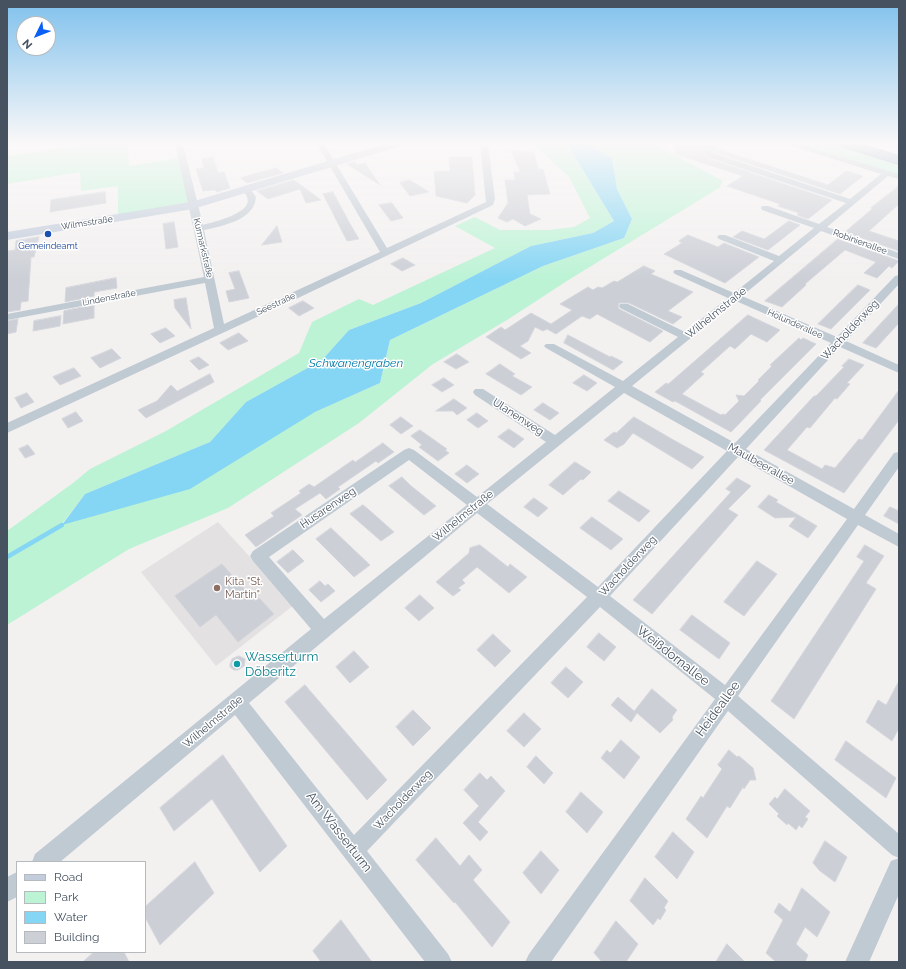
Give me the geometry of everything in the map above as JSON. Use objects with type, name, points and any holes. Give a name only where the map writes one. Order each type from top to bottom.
[{"type":"street","name":"Kurmarkstraße","points":[[189,189],[200,228],[220,330]]},
{"type":"street","points":[[347,189],[385,253]]},
{"type":"street","name":"Seestraße","points":[[7,428],[490,203],[490,189]]},
{"type":"street","points":[[814,189],[852,202]]},
{"type":"street","name":"Wilhelmstraße","points":[[44,861],[476,505],[556,442],[623,386],[686,338],[867,189]]},
{"type":"street","name":"Wilmsstraße","points":[[7,236],[193,205],[246,190]]},
{"type":"street","points":[[200,228],[221,223],[241,215],[248,210],[252,205],[253,198],[252,194],[246,190]]},
{"type":"street","name":"Robinienallee","points":[[765,208],[899,256]]},
{"type":"street","points":[[722,237],[781,260]]},
{"type":"street","name":"Holunderallee","points":[[678,272],[899,369]]},
{"type":"street","name":"Lindenstraße","points":[[7,317],[210,278]]},
{"type":"street","name":"Wacholderweg","points":[[353,851],[598,597],[899,278]]},
{"type":"street","points":[[624,306],[686,338]]},
{"type":"street","name":"Maulbeerallee","points":[[550,346],[899,541]]},
{"type":"street","name":"Ulanenweg","points":[[479,392],[556,442]]},
{"type":"street","name":"Husarenweg","points":[[323,630],[258,556],[409,453],[476,505]]},
{"type":"street","name":"Heideallee","points":[[537,962],[899,457]]},
{"type":"street","name":"Weißdornallee","points":[[476,505],[598,597],[726,697],[899,848]]},
{"type":"street","name":"Am Wasserturm","points":[[237,702],[440,962]]},
{"type":"street","points":[[857,962],[899,869]]},
{"type":"street","points":[[7,891],[16,884]]},
{"type":"shaded area","name":"Kita \"St. Martin\"","points":[[218,522],[294,605],[216,666],[141,572]]},
{"type":"green space","points":[[81,189],[94,189],[81,191]]},
{"type":"green space","points":[[118,189],[186,189],[189,203],[118,215]]},
{"type":"green space","points":[[575,189],[595,189],[614,221],[593,233],[531,246],[421,303],[349,330],[322,360],[246,402],[210,442],[85,494],[62,524],[380,383],[390,340],[543,266],[624,238],[632,219],[617,189],[717,189],[570,279],[507,320],[433,364],[359,423],[228,508],[129,549],[7,625],[7,531],[90,469],[166,431],[299,353],[312,322],[359,299],[373,305],[495,248],[455,226],[475,217],[500,230],[549,230],[574,227],[590,218]]},
{"type":"water","name":"Schwanengraben","points":[[595,189],[617,189],[632,219],[624,238],[543,266],[390,340],[380,383],[315,412],[190,489],[62,525],[85,494],[210,442],[246,402],[322,360],[349,330],[421,303],[531,246],[593,233],[614,221]]},
{"type":"building","points":[[202,189],[226,189],[217,192],[215,190],[203,191]]},
{"type":"building","points":[[263,189],[299,189],[268,199],[257,191]]},
{"type":"building","points":[[300,189],[306,189],[321,200],[306,203]]},
{"type":"building","points":[[405,189],[425,189],[429,192],[410,196]]},
{"type":"building","points":[[435,189],[475,189],[475,195],[467,203],[436,196]]},
{"type":"building","points":[[506,189],[549,189],[550,194],[527,195],[530,214],[541,219],[525,226],[513,219],[507,222],[498,218],[508,203]]},
{"type":"building","points":[[736,189],[800,189],[832,200],[808,219],[797,215],[799,213],[778,206],[780,204]]},
{"type":"building","points":[[826,189],[846,189],[840,194]]},
{"type":"building","points":[[895,189],[899,189],[899,204],[869,231],[899,241],[899,251],[845,232],[872,209],[871,208]]},
{"type":"building","points":[[105,192],[106,203],[50,212],[51,200]]},
{"type":"building","points":[[333,192],[359,239],[347,241],[323,194]]},
{"type":"building","points":[[392,203],[403,218],[391,221],[379,205]]},
{"type":"building","points":[[789,221],[800,225],[768,250],[733,237],[742,231],[764,239]]},
{"type":"building","points":[[174,222],[178,247],[166,249],[163,224]]},
{"type":"building","points":[[277,226],[282,242],[262,245]]},
{"type":"building","points":[[688,235],[718,247],[724,243],[759,257],[725,283],[664,254],[682,243],[679,241]]},
{"type":"building","points":[[39,237],[34,257],[31,257],[28,301],[21,302],[20,310],[7,312],[7,251],[15,250],[16,241]]},
{"type":"building","points":[[838,239],[899,261],[892,268],[889,266],[877,278],[864,273],[876,262],[845,250],[805,284],[806,285],[782,307],[765,301]]},
{"type":"building","points":[[403,258],[415,265],[402,271],[391,264]]},
{"type":"building","points":[[644,266],[655,271],[651,274],[693,292],[668,311],[682,317],[673,324],[629,303],[619,303],[619,309],[663,331],[650,342],[597,314],[590,319],[582,316],[556,334],[547,329],[543,331],[535,327],[528,341],[520,346],[531,353],[521,359],[486,337],[501,327],[505,330],[531,313],[551,324],[572,310],[560,304],[588,287],[593,290],[598,287],[602,288],[614,281],[617,282]]},
{"type":"building","points":[[239,271],[249,298],[229,302],[226,291],[235,289],[229,273]]},
{"type":"building","points":[[116,278],[117,288],[94,292],[94,296],[65,302],[66,288]]},
{"type":"building","points":[[858,285],[870,290],[831,329],[818,324]]},
{"type":"building","points":[[186,298],[191,329],[175,308],[174,300]]},
{"type":"building","points":[[303,301],[314,308],[299,316],[289,308]]},
{"type":"building","points":[[899,304],[899,323],[876,348],[863,343]]},
{"type":"building","points":[[94,305],[94,318],[63,324],[64,311]]},
{"type":"building","points":[[748,315],[780,330],[767,342],[751,334],[735,349],[730,346],[701,372],[704,374],[682,394],[721,415],[725,415],[739,401],[736,395],[744,396],[772,366],[770,365],[799,338],[801,340],[803,338],[816,344],[760,400],[761,401],[731,432],[675,401],[673,402],[655,392],[666,383],[668,384]]},
{"type":"building","points":[[61,316],[60,326],[33,331],[34,321]]},
{"type":"building","points":[[18,319],[16,332],[7,334],[7,321]]},
{"type":"building","points":[[166,328],[175,336],[160,343],[151,334]]},
{"type":"building","points":[[239,333],[248,341],[228,350],[220,343]]},
{"type":"building","points":[[568,335],[610,357],[611,356],[623,362],[613,370],[564,343]]},
{"type":"building","points":[[112,349],[121,358],[100,368],[91,358]]},
{"type":"building","points":[[457,354],[469,362],[456,369],[444,362]]},
{"type":"building","points":[[199,357],[209,365],[199,370],[190,361]]},
{"type":"building","points":[[849,359],[864,365],[847,383],[850,384],[837,399],[835,398],[810,428],[807,427],[787,450],[822,469],[825,465],[835,468],[859,439],[862,440],[899,390],[899,420],[844,493],[764,450],[814,396],[816,396],[844,367],[842,366]]},
{"type":"building","points":[[500,364],[515,374],[512,376],[532,387],[521,395],[486,374]]},
{"type":"building","points":[[74,368],[81,376],[60,385],[53,377]]},
{"type":"building","points":[[210,374],[214,382],[146,418],[138,410],[157,401],[171,385],[177,391]]},
{"type":"building","points":[[584,375],[597,383],[587,391],[573,383]]},
{"type":"building","points":[[444,378],[454,385],[442,392],[432,385]]},
{"type":"building","points":[[27,393],[34,402],[21,408],[15,398]]},
{"type":"building","points":[[454,399],[467,408],[457,415],[453,411],[436,411]]},
{"type":"building","points":[[543,403],[559,413],[550,420],[534,410]]},
{"type":"building","points":[[76,412],[83,421],[68,428],[62,419]]},
{"type":"building","points":[[477,413],[488,421],[478,428],[467,420]]},
{"type":"building","points":[[401,417],[413,426],[401,434],[390,425]]},
{"type":"building","points":[[634,417],[704,457],[692,469],[633,433],[624,444],[617,448],[604,440],[614,432],[616,433]]},
{"type":"building","points":[[509,429],[524,439],[514,448],[498,437]]},
{"type":"building","points":[[420,430],[447,449],[445,450],[449,453],[438,461],[419,447],[422,445],[411,436]]},
{"type":"building","points":[[383,443],[394,452],[378,463],[376,461],[338,487],[340,489],[326,499],[320,493],[295,509],[302,515],[256,547],[245,535],[274,516],[271,513],[301,493],[299,491],[309,484],[314,487],[353,460],[355,462]]},
{"type":"building","points":[[28,445],[35,454],[25,458],[19,449]]},
{"type":"building","points":[[575,462],[591,472],[563,495],[549,485]]},
{"type":"building","points":[[467,465],[479,474],[467,483],[455,474]]},
{"type":"building","points":[[402,477],[436,506],[424,515],[389,486]]},
{"type":"building","points":[[737,478],[751,486],[728,509],[738,515],[652,614],[633,600],[731,492],[726,489]]},
{"type":"building","points":[[619,491],[650,511],[639,522],[608,501]]},
{"type":"building","points":[[769,495],[778,500],[776,502],[817,526],[808,538],[789,526],[796,517],[775,518],[758,507]]},
{"type":"building","points":[[534,498],[548,508],[538,517],[524,507]]},
{"type":"building","points":[[363,505],[394,532],[381,541],[350,514]]},
{"type":"building","points":[[890,507],[899,511],[899,524],[884,516]]},
{"type":"building","points":[[592,517],[623,539],[611,550],[580,528]]},
{"type":"building","points":[[331,528],[370,565],[354,577],[316,539]]},
{"type":"building","points":[[480,545],[508,567],[510,564],[527,577],[509,593],[477,567],[462,580],[465,583],[458,588],[461,590],[453,596],[436,582],[469,553],[470,548]]},
{"type":"building","points":[[865,545],[884,556],[866,583],[876,589],[794,719],[771,701],[864,561],[857,557]]},
{"type":"building","points":[[293,550],[304,561],[288,573],[277,562]]},
{"type":"building","points":[[757,561],[777,574],[744,616],[724,602]]},
{"type":"building","points":[[222,564],[255,601],[259,598],[274,614],[238,642],[216,615],[200,627],[175,596]]},
{"type":"building","points":[[320,581],[325,586],[328,584],[335,591],[321,602],[309,590]]},
{"type":"building","points":[[420,595],[434,608],[419,621],[405,608]]},
{"type":"building","points":[[692,615],[730,643],[719,659],[680,630]]},
{"type":"building","points":[[599,633],[616,647],[604,661],[587,647]]},
{"type":"building","points":[[493,634],[511,651],[495,667],[477,650]]},
{"type":"building","points":[[354,651],[369,667],[350,683],[336,667]]},
{"type":"building","name":"Wasserturm Döberitz","points":[[239,656],[245,659],[244,666],[238,670],[234,670],[230,667],[230,664],[232,659]]},
{"type":"building","points":[[566,667],[583,682],[568,698],[551,683]]},
{"type":"building","points":[[899,681],[899,728],[892,741],[866,722],[878,700],[886,705]]},
{"type":"building","points":[[305,685],[387,780],[367,800],[285,702]]},
{"type":"building","points":[[652,689],[677,710],[672,717],[673,720],[660,733],[637,713],[631,722],[611,705],[618,697],[634,711]]},
{"type":"building","points":[[413,710],[431,728],[413,746],[396,727]]},
{"type":"building","points":[[524,713],[541,729],[524,747],[507,731]]},
{"type":"building","points":[[621,740],[640,757],[624,779],[601,758],[607,750],[610,753]]},
{"type":"building","points":[[846,741],[896,778],[886,798],[835,760]]},
{"type":"building","points":[[729,750],[753,768],[756,780],[750,780],[744,789],[743,787],[730,808],[727,806],[707,838],[686,819],[701,796],[703,798],[722,769],[718,765]]},
{"type":"building","points":[[223,755],[287,846],[260,872],[212,799],[174,831],[160,808]]},
{"type":"building","points":[[536,756],[553,773],[544,784],[527,767]]},
{"type":"building","points":[[480,773],[487,780],[491,776],[505,791],[478,822],[488,832],[480,841],[463,823],[479,806],[464,790]]},
{"type":"building","points":[[785,789],[810,811],[805,817],[808,819],[802,828],[799,825],[796,830],[788,823],[787,825],[777,816],[779,814],[769,804],[775,797],[777,799]]},
{"type":"building","points":[[581,792],[603,812],[587,833],[566,812]]},
{"type":"building","points":[[673,832],[694,852],[677,879],[655,857]]},
{"type":"building","points":[[436,838],[460,866],[469,855],[482,870],[473,880],[510,922],[492,947],[455,902],[454,903],[416,860]]},
{"type":"building","points":[[825,841],[847,857],[835,882],[820,871],[813,863]]},
{"type":"building","points":[[541,851],[559,870],[541,894],[523,873]]},
{"type":"building","points":[[195,862],[214,893],[160,945],[146,919],[146,906]]},
{"type":"building","points":[[645,878],[668,901],[664,908],[666,910],[660,920],[658,918],[653,925],[630,901]]},
{"type":"building","points":[[802,888],[830,912],[817,937],[805,927],[796,944],[808,955],[805,962],[776,962],[766,953],[783,920],[774,912],[779,903],[790,912]]},
{"type":"building","points":[[341,920],[372,962],[321,962],[313,951]]},
{"type":"building","points":[[616,921],[638,944],[626,962],[602,962],[594,953]]},
{"type":"building","points":[[727,944],[745,962],[716,962]]},
{"type":"building","points":[[93,953],[124,953],[129,962],[83,962]]},
{"type":"waterway","name":"Schwanengraben","points":[[7,557],[62,525]]},
{"type":"place","name":"Gemeindeamt","points":[[48,234]]},
{"type":"place","name":"Kita \"St. Martin\"","points":[[217,588]]},
{"type":"place","name":"Wasserturm Döberitz","points":[[237,664]]}]
